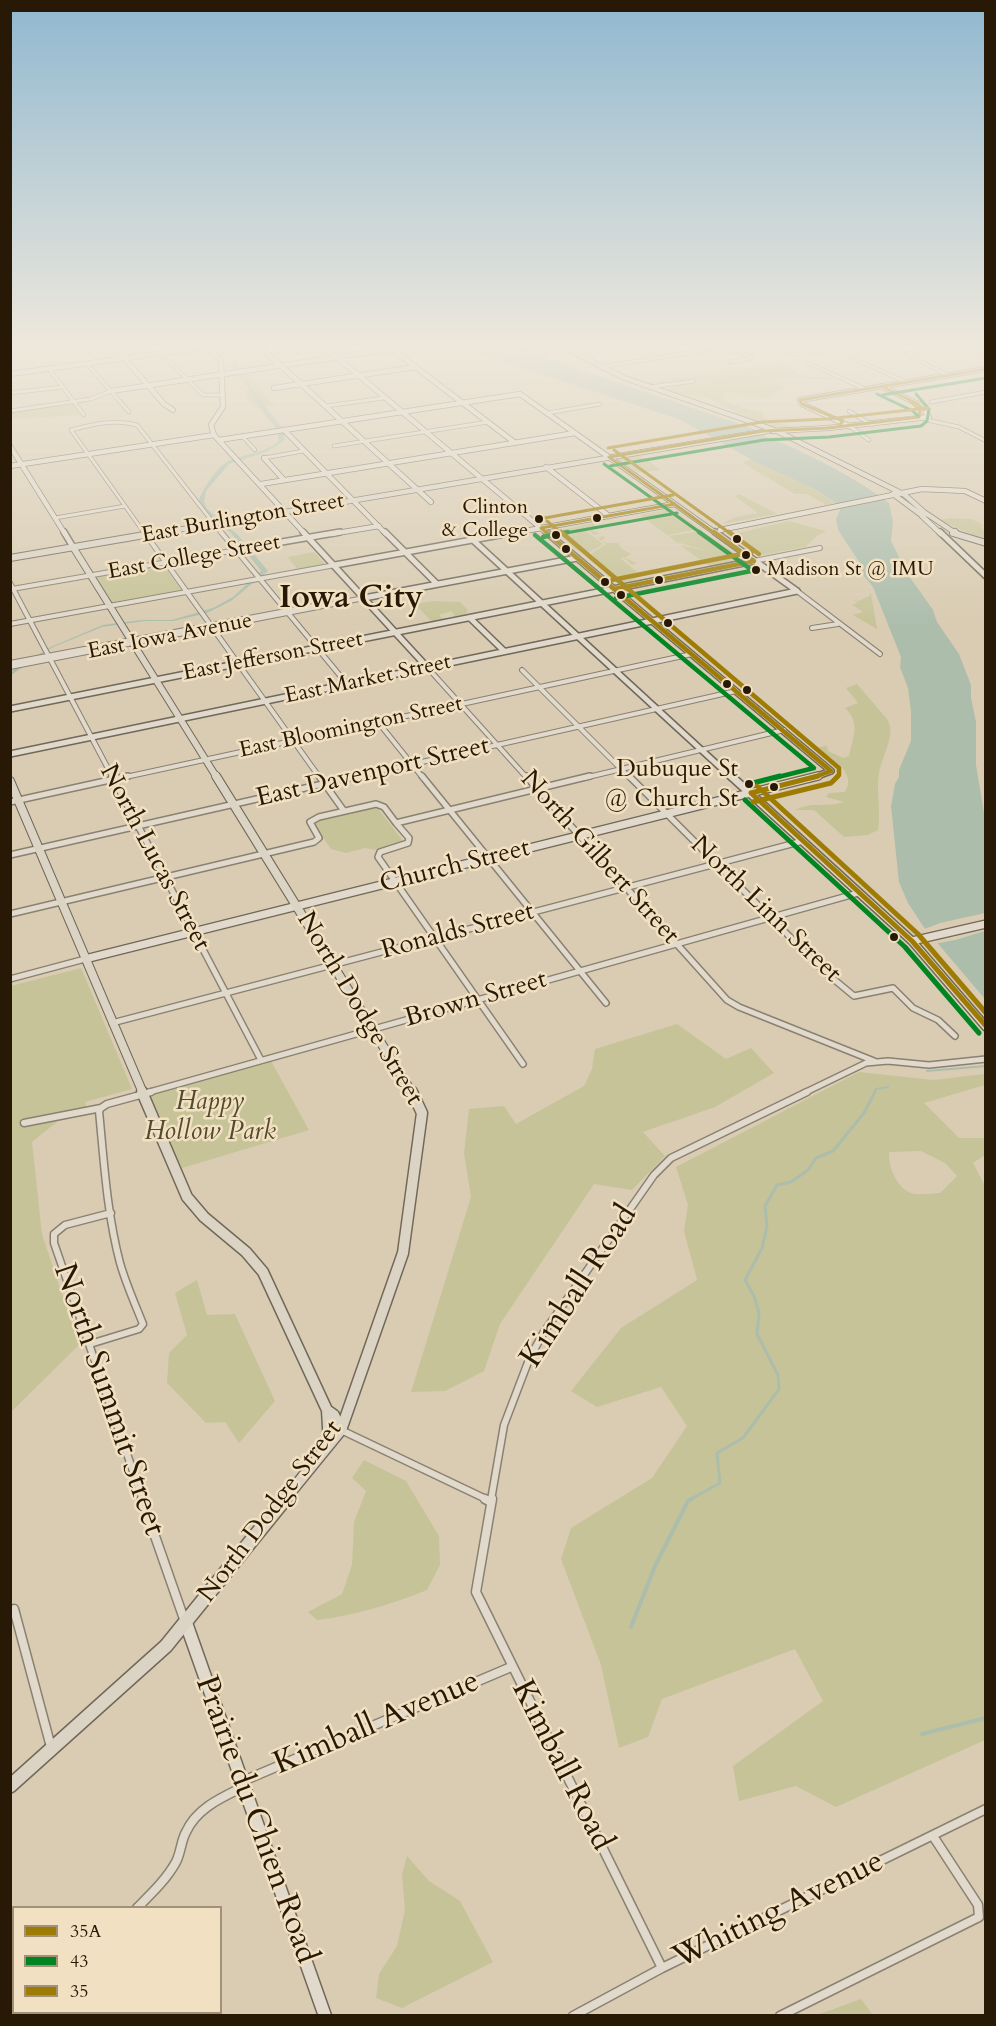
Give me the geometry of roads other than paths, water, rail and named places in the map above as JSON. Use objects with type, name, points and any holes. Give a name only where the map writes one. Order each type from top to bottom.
[{"type":"main road","name":"East Burlington Street","points":[[10,558],[546,467],[732,439]]},
{"type":"main road","points":[[782,439],[893,494],[957,534],[986,543]]},
{"type":"main road","points":[[783,439],[900,493],[923,514]]},
{"type":"main road","name":"North Dodge Street","points":[[10,1786],[52,1751],[166,1646],[340,1430],[404,1253],[422,1113],[418,1102],[73,548]]},
{"type":"main road","points":[[10,781],[15,801],[39,849],[112,1023],[192,1204],[206,1220],[247,1252],[263,1272],[327,1410],[329,1443]]},
{"type":"main road","points":[[327,1410],[340,1409],[350,1402]]},
{"type":"main road","points":[[327,1410],[334,1415],[340,1430]]},
{"type":"street","points":[[77,439],[344,811]]},
{"type":"street","points":[[148,439],[193,494],[198,506],[217,523],[258,577],[347,684]]},
{"type":"street","points":[[10,466],[190,439]]},
{"type":"street","points":[[219,440],[227,439]]},
{"type":"street","points":[[244,439],[255,450]]},
{"type":"street","points":[[292,439],[438,584]]},
{"type":"street","points":[[362,439],[431,502]]},
{"type":"street","points":[[334,446],[382,439]]},
{"type":"street","points":[[433,439],[784,730]]},
{"type":"street","points":[[510,439],[514,442]]},
{"type":"street","points":[[261,484],[535,439]]},
{"type":"street","points":[[583,439],[797,591],[880,654]]},
{"type":"street","name":"North Gilbert Street","points":[[219,440],[732,1004],[874,1061]]},
{"type":"street","points":[[10,446],[73,548]]},
{"type":"street","points":[[264,458],[303,451]]},
{"type":"street","points":[[264,458],[284,480]]},
{"type":"street","points":[[546,467],[609,516]]},
{"type":"street","points":[[713,531],[929,488],[972,493],[986,501]]},
{"type":"street","points":[[10,625],[187,593],[258,577],[407,554],[675,504]]},
{"type":"street","points":[[55,518],[125,506]]},
{"type":"street","points":[[923,514],[986,576]]},
{"type":"street","points":[[938,523],[937,528],[941,533]]},
{"type":"street","name":"East College Street","points":[[12,589],[379,526]]},
{"type":"street","points":[[474,541],[872,903],[912,941],[986,1027]]},
{"type":"street","points":[[754,561],[820,548]]},
{"type":"street","name":"East Iowa Avenue","points":[[10,665],[577,558]]},
{"type":"street","name":"East Jefferson Street","points":[[10,709],[754,561]]},
{"type":"street","name":"North Lucas Street","points":[[10,583],[261,1060]]},
{"type":"street","name":"East Market Street","points":[[10,754],[797,591]]},
{"type":"street","points":[[470,618],[504,651]]},
{"type":"street","points":[[812,628],[838,624]]},
{"type":"street","name":"East Bloomington Street","points":[[15,801],[692,654]]},
{"type":"street","name":"North Linn Street","points":[[522,670],[825,972],[856,996],[893,988],[913,1008],[938,1020],[955,1036]]},
{"type":"street","name":"East Davenport Street","points":[[10,855],[736,691]]},
{"type":"street","points":[[378,722],[606,1003]]},
{"type":"street","points":[[396,823],[784,730]]},
{"type":"street","name":"Church Street","points":[[85,959],[830,772],[830,769],[784,730]]},
{"type":"street","points":[[10,914],[318,839],[311,820],[378,804],[384,807],[409,838],[408,843],[377,855],[523,1064]]},
{"type":"street","name":"Ronalds Street","points":[[112,1023],[803,841]]},
{"type":"street","name":"Brown Street","points":[[24,1123],[101,1108],[107,1104],[261,1060],[858,892]]},
{"type":"street","points":[[912,941],[986,924]]},
{"type":"street","points":[[10,978],[85,959]]},
{"type":"street","name":"Kimball Road","points":[[662,1968],[511,1667],[476,1592],[489,1501],[504,1425],[530,1357],[544,1332],[659,1169],[681,1151],[858,1065],[874,1061],[928,1065],[986,1059]]},
{"type":"street","points":[[90,1344],[139,1329],[143,1324],[120,1262],[111,1213],[99,1111],[101,1108]]},
{"type":"street","name":"North Summit Street","points":[[111,1213],[65,1225],[56,1232],[53,1239],[186,1623]]},
{"type":"street","points":[[340,1430],[489,1501]]},
{"type":"street","points":[[14,1609],[52,1751]]},
{"type":"street","name":"Prairie du Chien Road","points":[[186,1623],[325,2016]]},
{"type":"street","name":"Kimball Avenue","points":[[139,1906],[163,1882],[179,1856],[185,1833],[197,1815],[213,1801],[244,1784],[511,1667]]},
{"type":"street","name":"Whiting Avenue","points":[[573,2016],[662,1968],[986,1809]]},
{"type":"street","points":[[780,2016],[979,1917],[978,1905],[933,1836]]},
{"type":"waterway","points":[[927,1071],[986,1066]]},
{"type":"waterway","points":[[874,1093],[876,1089],[888,1087]]},
{"type":"waterway","points":[[689,1500],[720,1483],[717,1453],[743,1438],[779,1389],[778,1375],[757,1334],[759,1313],[754,1296],[745,1280],[762,1248],[767,1227],[765,1206],[777,1185],[791,1182],[808,1170],[816,1158],[833,1151],[864,1113],[875,1092]]},
{"type":"waterway","points":[[631,1627],[655,1566],[688,1501],[692,1499]]},
{"type":"waterway","points":[[922,1734],[986,1718]]},
{"type":"place","name":"Clinton & College","points":[[539,519]]},
{"type":"place","name":"Madison St @ IMU","points":[[756,570]]},
{"type":"place","name":"Dubuque St @ Church St","points":[[749,784]]},
{"type":"district","name":"Iowa City","points":[[351,600]]},
{"type":"park label","name":"Happy Hollow Park","points":[[210,1118]]}]
